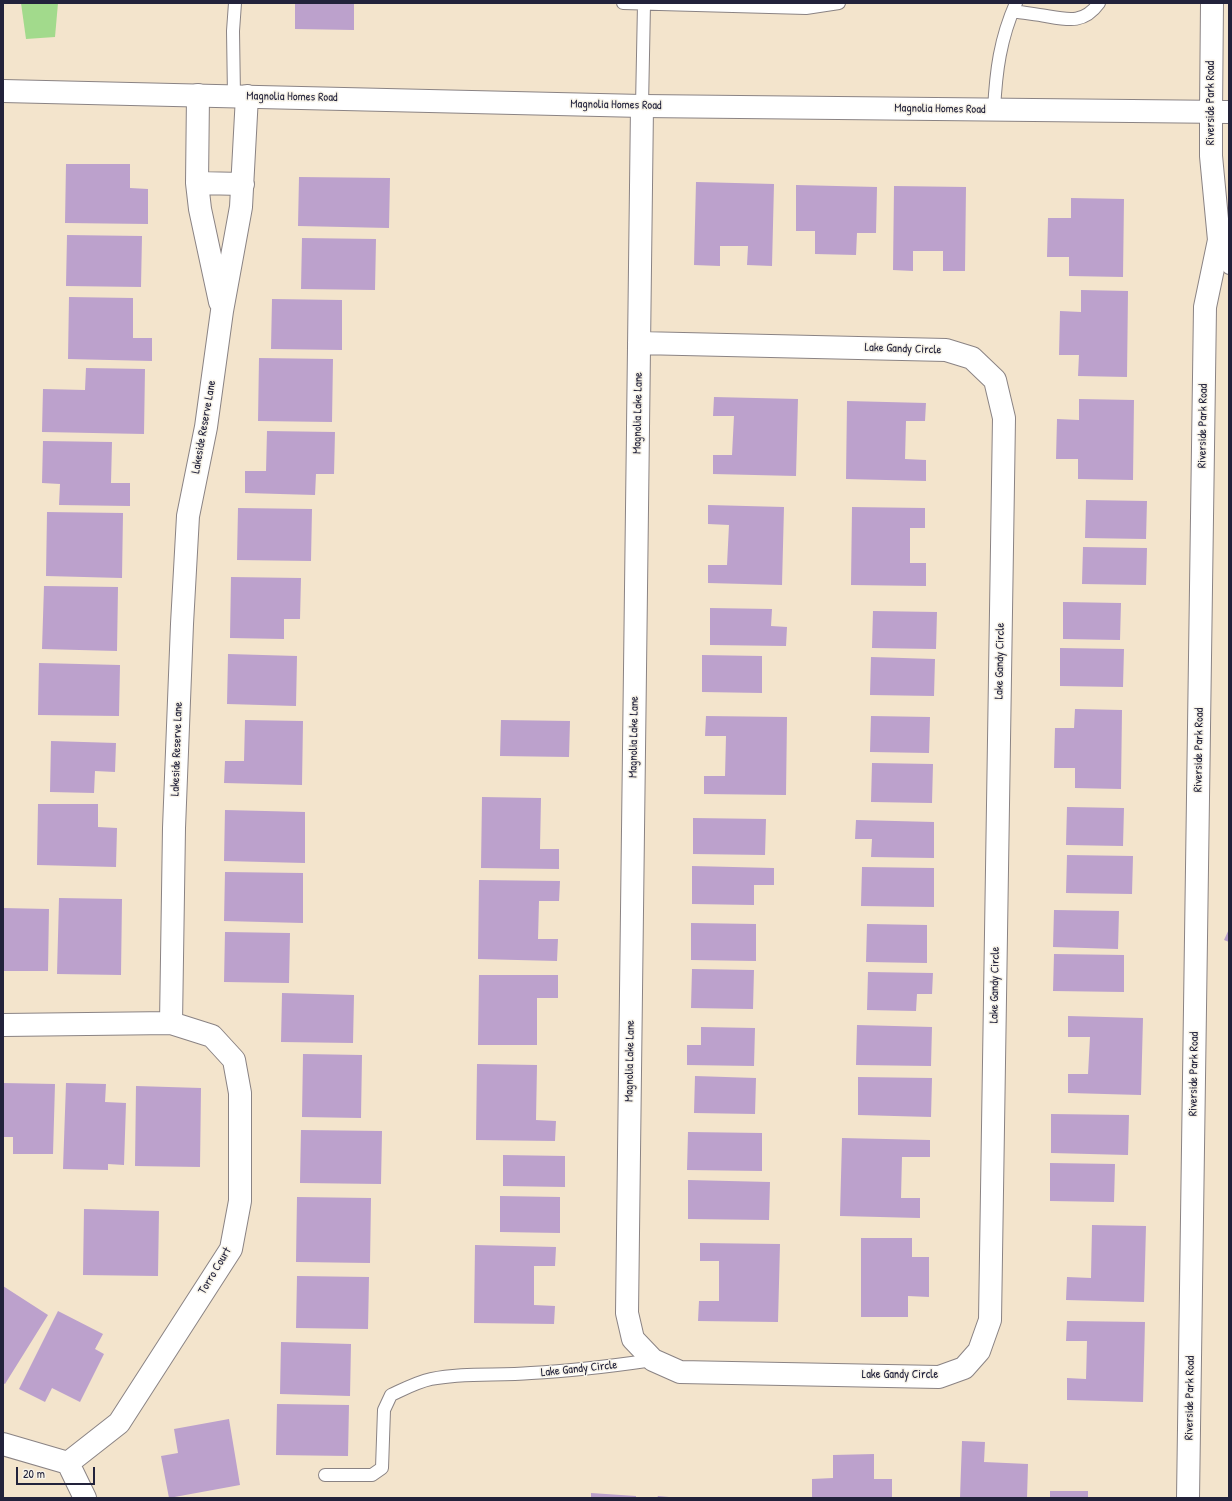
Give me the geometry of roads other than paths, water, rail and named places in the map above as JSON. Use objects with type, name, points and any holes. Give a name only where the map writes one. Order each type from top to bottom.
[{"type":"street","name":"Riverside Park Road","points":[[1188,1498],[1205,307],[1219,240],[1211,156],[1220,112],[1212,3]]},
{"type":"street","name":"Magnolia Homes Road","points":[[3,91],[642,106],[1220,112]]},
{"type":"street","name":"Lakeside Reserve Lane","points":[[198,95],[197,183],[200,209],[222,311]]},
{"type":"street","name":"Lakeside Reserve Lane","points":[[171,1023],[174,828],[188,516],[206,427],[222,311],[241,207],[243,184],[241,96]]},
{"type":"street","name":"Magnolia Lake Lane","points":[[642,106],[627,1312],[633,1339],[652,1360]]},
{"type":"street","points":[[197,183],[243,184]]},
{"type":"street","name":"Lake Gandy Circle","points":[[639,343],[946,350],[972,358],[995,380],[1004,418],[990,1320],[979,1351],[964,1368],[939,1377],[680,1372],[652,1360]]},
{"type":"street","points":[[3,1025],[171,1023]]},
{"type":"street","name":"Torro Court","points":[[68,1463],[119,1423],[231,1249],[240,1201],[240,1093],[234,1060],[212,1036],[171,1023]]},
{"type":"street","points":[[3,1444],[68,1463],[84,1498]]},
{"type":"lane","points":[[235,3],[233,31],[241,96]]},
{"type":"lane","points":[[623,3],[806,8],[839,3]]},
{"type":"lane","points":[[994,110],[999,55],[1014,7],[1063,20],[1076,20],[1088,15],[1099,3]]},
{"type":"lane","points":[[642,106],[644,4]]},
{"type":"lane","points":[[1219,240],[1229,268]]},
{"type":"lane","name":"Lake Gandy Circle","points":[[325,1475],[372,1475],[382,1468],[384,1410],[391,1395],[412,1385],[431,1379],[465,1375],[530,1374],[604,1367],[652,1360]]}]
